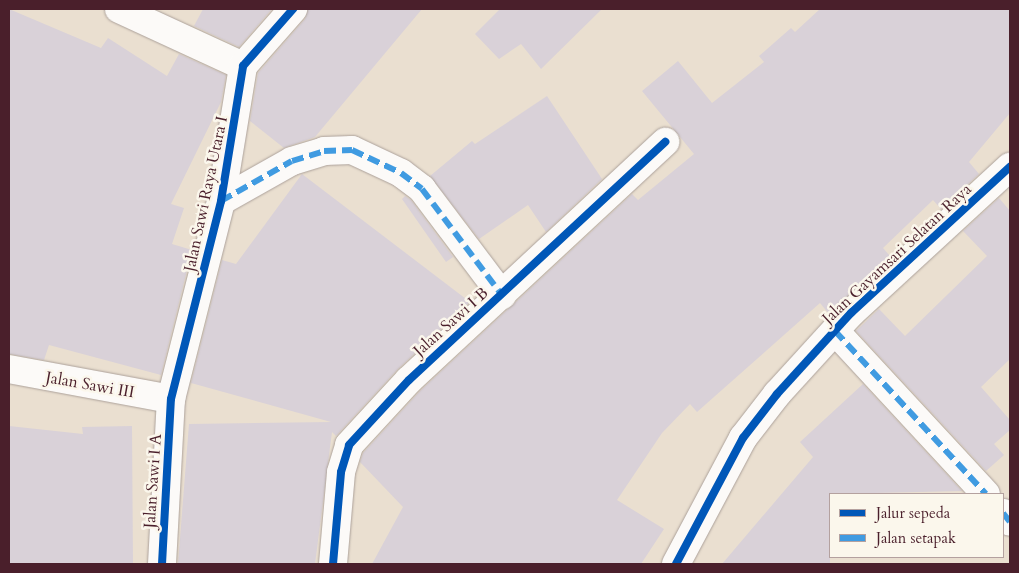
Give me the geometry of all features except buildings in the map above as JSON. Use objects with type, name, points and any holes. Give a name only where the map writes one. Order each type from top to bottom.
[{"type":"street","points":[[119,9],[243,66],[293,9]]},
{"type":"street","name":"Jalan Sawi Raya Utara I","points":[[172,399],[221,201],[243,66]]},
{"type":"street","name":"Jalan Sawi I B","points":[[333,564],[341,472],[349,445],[409,380],[665,142]]},
{"type":"street","points":[[221,201],[292,161],[324,151],[352,150],[377,160],[422,189],[502,294]]},
{"type":"street","name":"Jalan Gayamsari Selatan Raya","points":[[676,564],[743,438],[835,331],[1010,168]]},
{"type":"street","points":[[835,331],[985,493]]},
{"type":"street","name":"Jalan Sawi III","points":[[9,369],[172,399]]},
{"type":"street","name":"Jalan Sawi I A","points":[[162,564],[172,399]]},
{"type":"marked path","points":[[221,201],[292,161],[324,151],[352,150],[401,173],[422,189],[502,295]]},
{"type":"marked path","points":[[835,331],[985,493]]},
{"type":"marked path","points":[[1004,514],[1010,522]]},
{"type":"cycle path","points":[[162,564],[171,399],[221,201],[243,66],[293,9]]},
{"type":"cycle path","points":[[333,564],[341,472],[349,445],[409,380],[665,142]]},
{"type":"cycle path","points":[[676,564],[743,438],[777,394],[851,313],[1010,167]]}]
